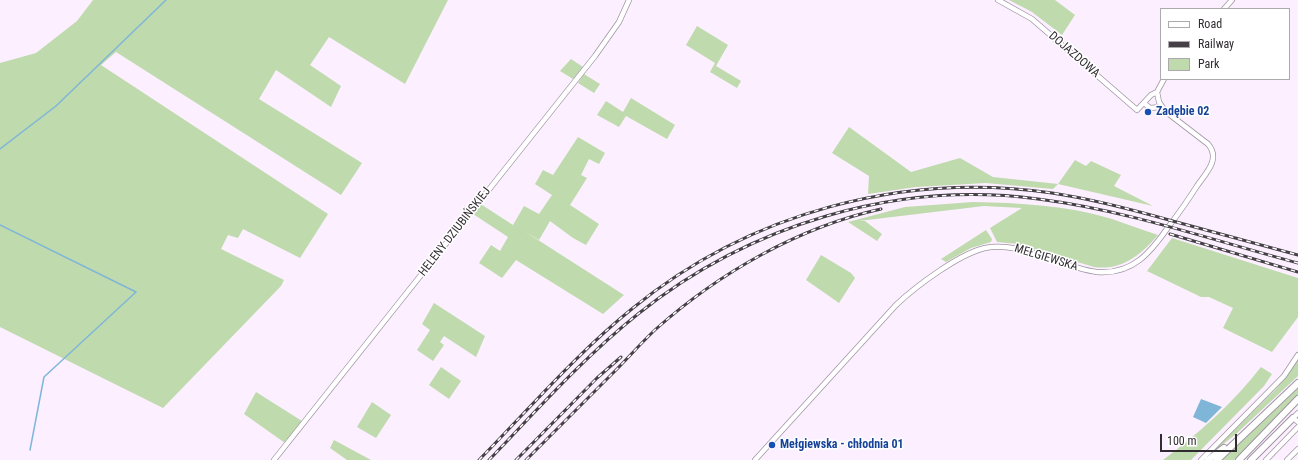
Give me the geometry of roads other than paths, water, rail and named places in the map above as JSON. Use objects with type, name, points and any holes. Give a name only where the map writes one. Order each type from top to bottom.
[{"type":"main road","points":[[1217,460],[1298,383]]},
{"type":"main road","points":[[1239,460],[1298,399]]},
{"type":"main road","points":[[1251,460],[1296,418]]},
{"type":"main road","points":[[1208,460],[1242,436]]},
{"type":"street","name":"HELENY DZIUBIŃSKIEJ","points":[[274,460],[595,56],[619,22],[629,0]]},
{"type":"street","name":"DOJAZDOWA","points":[[998,0],[1032,19],[1137,110],[1144,103]]},
{"type":"street","points":[[1225,8],[1232,0]]},
{"type":"street","points":[[1157,92],[1161,106],[1150,108],[1144,103],[1157,92],[1163,80]]},
{"type":"street","name":"MEŁGIEWSKA","points":[[754,460],[896,305],[914,290],[969,254],[986,248],[1012,248],[1035,253],[1087,270],[1102,272],[1128,268],[1143,259],[1173,221],[1213,162],[1212,150],[1208,144],[1161,106]]},
{"type":"street","points":[[1201,460],[1284,376],[1298,355]]},
{"type":"street","points":[[1266,460],[1298,427]]},
{"type":"street","points":[[1287,460],[1298,449]]},
{"type":"water","points":[[1201,399],[1222,407],[1206,423],[1193,417]]},
{"type":"waterway","points":[[0,149],[56,106],[166,0]]},
{"type":"waterway","points":[[0,225],[136,292],[44,377],[30,450]]},
{"type":"railway","points":[[479,460],[573,362],[612,325],[678,275],[727,247],[778,224],[830,207],[885,195],[940,188],[996,188],[1052,193],[1125,208],[1298,255]]},
{"type":"railway","points":[[489,460],[561,384],[638,314],[681,283],[727,256],[776,233],[826,216],[878,204],[931,196],[985,195],[1038,199],[1104,210],[1169,226],[1298,263]]},
{"type":"railway","points":[[526,460],[656,329],[706,289],[733,271],[790,240],[820,227],[881,209]]},
{"type":"railway","points":[[1170,234],[1298,272]]},
{"type":"railway","points":[[516,460],[597,378],[621,357]]},
{"type":"place","name":"Zadębie 02","points":[[1148,112]]},
{"type":"place","name":"Mełgiewska - chłodnia 01","points":[[772,445]]}]
